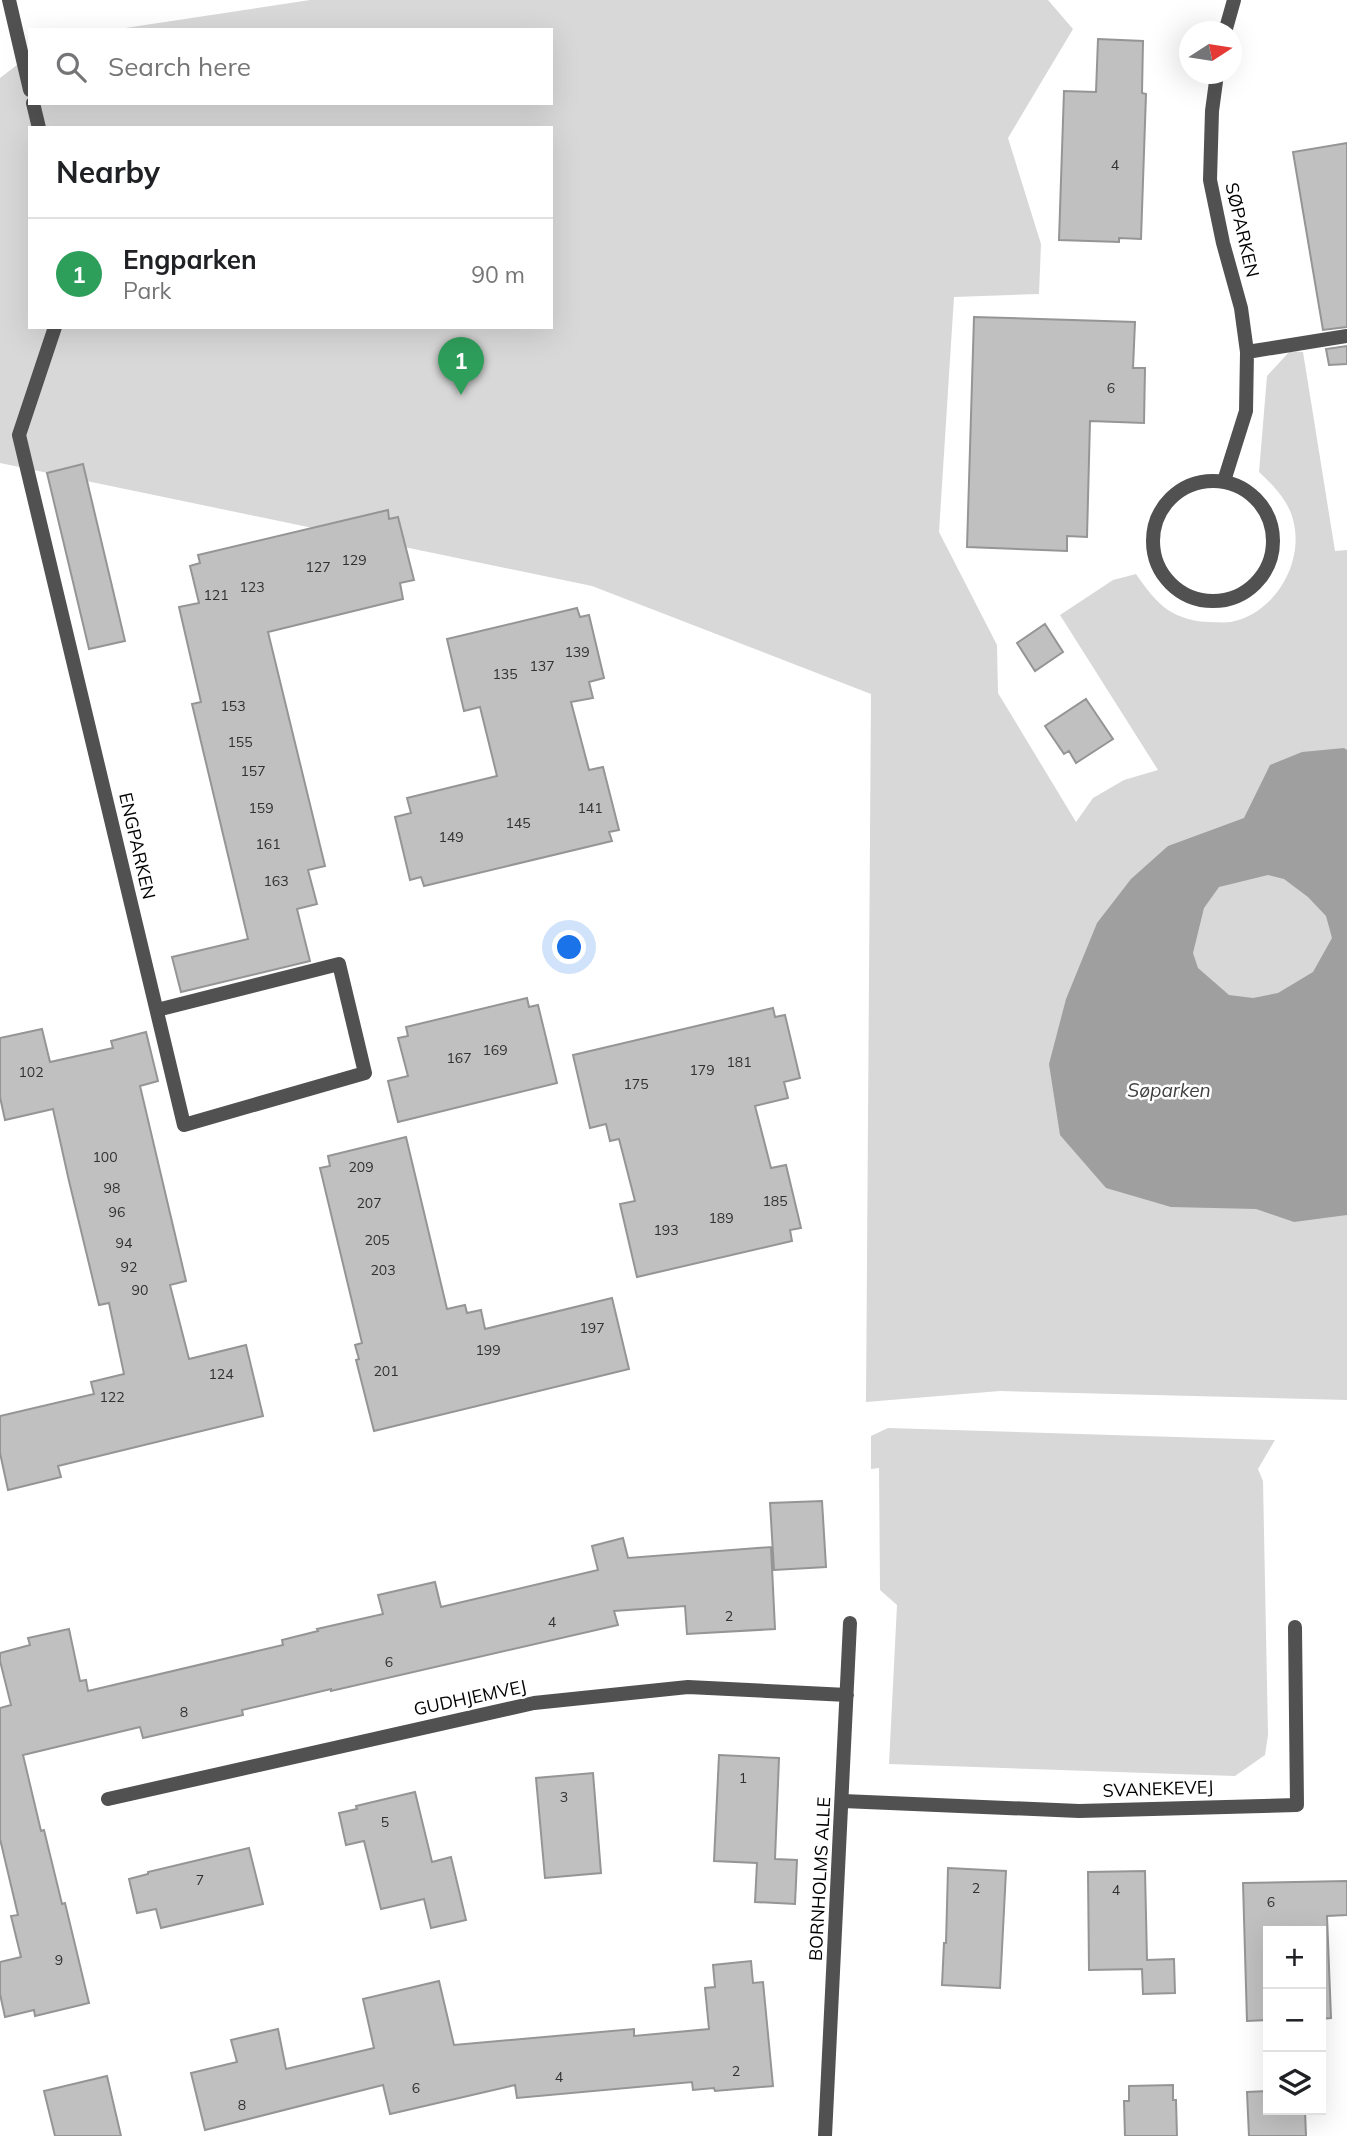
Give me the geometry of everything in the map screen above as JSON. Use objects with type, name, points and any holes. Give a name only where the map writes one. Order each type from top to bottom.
[{"type":"street","points":[[9,0],[28,81]]},
{"type":"street","points":[[1228,21],[1234,0]]},
{"type":"street","name":"SØPARKEN","points":[[1216,84],[1210,180],[1223,243],[1241,308],[1247,352],[1247,411],[1224,481]]},
{"type":"street","points":[[33,105],[39,126]]},
{"type":"street","name":"ENGPARKEN","points":[[54,329],[19,435],[184,1125],[365,1073],[339,964],[157,1010]]},
{"type":"street","points":[[1247,352],[1347,335]]},
{"type":"street","points":[[1205,480],[1224,481],[1242,487],[1258,499],[1268,516],[1273,534],[1272,554],[1265,572],[1252,587],[1236,597],[1216,601],[1200,600],[1184,594],[1170,583],[1160,570],[1153,552],[1153,532],[1159,513],[1170,497],[1186,486],[1205,480]]},
{"type":"street","name":"BORNHOLMS ALLE","points":[[825,2136],[850,1623]]},
{"type":"street","name":"SVANEKEVEJ","points":[[843,1801],[1079,1811],[1297,1805],[1295,1627]]},
{"type":"street","name":"GUDHJEMVEJ","points":[[108,1799],[534,1703],[688,1687],[847,1695]]},
{"type":"shaded area","points":[[310,0],[1048,0],[1073,29],[1008,138],[1041,244],[1039,294],[954,297],[939,532],[997,645],[998,693],[1076,822],[1093,798],[1124,780],[1158,770],[1060,615],[1113,580],[1136,574],[1164,607],[1193,620],[1231,622],[1246,617],[1272,599],[1289,571],[1296,540],[1289,509],[1276,489],[1259,472],[1267,376],[1290,351],[1303,352],[1335,551],[1347,550],[1347,1400],[1000,1391],[866,1402],[871,694],[592,586],[0,463],[0,78],[28,57],[28,105],[553,105],[553,28],[125,28]]},
{"type":"shaded area","points":[[888,1428],[1275,1440],[1258,1469],[1263,1481],[1268,1735],[1265,1755],[1235,1776],[889,1764],[897,1605],[880,1590],[879,1468],[871,1469],[871,1436]]},
{"type":"water","name":"Søparken","points":[[1344,748],[1347,750],[1347,1215],[1294,1222],[1256,1209],[1171,1207],[1106,1188],[1060,1135],[1049,1064],[1066,999],[1097,923],[1131,879],[1168,846],[1244,818],[1270,765],[1302,752]],"holes":[[[1268,875],[1284,879],[1308,897],[1326,916],[1332,938],[1313,972],[1278,993],[1253,998],[1229,995],[1198,968],[1193,953],[1204,908],[1219,887]]]},
{"type":"building","points":[[1098,39],[1143,41],[1142,93],[1146,94],[1141,239],[1119,238],[1119,242],[1059,240],[1064,91],[1096,92]]},
{"type":"building","points":[[1347,143],[1347,327],[1323,330],[1293,152]]},
{"type":"building","points":[[974,317],[1135,322],[1133,368],[1145,368],[1144,423],[1090,421],[1087,537],[1067,536],[1067,551],[967,547]]},
{"type":"building","points":[[1347,346],[1347,364],[1329,365],[1326,349]]},
{"type":"building","points":[[83,464],[125,641],[89,649],[47,473]]},
{"type":"building","points":[[388,510],[389,519],[398,517],[414,580],[400,583],[403,599],[268,632],[325,866],[308,870],[317,904],[297,909],[310,961],[181,992],[172,957],[248,939],[192,704],[201,702],[179,607],[199,603],[190,566],[200,563],[198,555]]},
{"type":"building","points":[[577,608],[580,617],[589,615],[604,678],[589,682],[593,698],[571,702],[589,770],[603,767],[619,830],[609,832],[612,841],[424,886],[421,877],[410,880],[395,817],[411,813],[407,798],[497,776],[480,707],[464,711],[447,639]]},
{"type":"building","points":[[1045,624],[1063,652],[1035,671],[1017,643]]},
{"type":"building","points":[[1086,699],[1113,739],[1076,763],[1069,751],[1064,754],[1045,726]]},
{"type":"building","points":[[527,998],[529,1007],[538,1005],[557,1083],[398,1122],[388,1081],[408,1076],[398,1038],[408,1036],[406,1027]]},
{"type":"building","points":[[773,1008],[775,1017],[785,1015],[800,1078],[784,1082],[788,1098],[755,1106],[771,1168],[786,1165],[801,1228],[790,1230],[792,1241],[637,1277],[620,1204],[635,1201],[619,1139],[610,1141],[606,1124],[590,1128],[573,1055]]},
{"type":"building","points":[[42,1029],[50,1062],[113,1048],[111,1041],[146,1032],[158,1081],[140,1086],[186,1281],[170,1285],[189,1359],[246,1345],[263,1416],[58,1466],[61,1477],[8,1490],[0,1453],[0,1416],[94,1394],[91,1382],[124,1374],[109,1303],[99,1305],[53,1109],[5,1120],[0,1097],[0,1038]]},
{"type":"building","points":[[406,1137],[447,1309],[465,1305],[467,1313],[481,1310],[485,1329],[612,1298],[629,1369],[374,1431],[356,1360],[359,1359],[355,1345],[362,1343],[320,1168],[330,1166],[328,1156]]},
{"type":"building","points":[[822,1501],[826,1567],[774,1570],[770,1503]]},
{"type":"building","points":[[623,1538],[628,1558],[771,1547],[775,1629],[687,1634],[685,1606],[614,1611],[618,1625],[242,1710],[243,1715],[143,1738],[140,1727],[23,1755],[41,1831],[44,1830],[62,1904],[65,1903],[89,2003],[35,2016],[34,2010],[5,2017],[0,1994],[0,1962],[21,1957],[11,1916],[18,1915],[0,1839],[0,1708],[11,1705],[0,1653],[30,1645],[28,1638],[69,1629],[80,1681],[86,1680],[88,1691],[283,1645],[282,1640],[318,1631],[317,1629],[383,1614],[378,1595],[435,1582],[441,1607],[598,1570],[592,1546]]},
{"type":"building","points":[[719,1755],[779,1758],[775,1859],[797,1860],[795,1904],[755,1902],[757,1863],[714,1861]]},
{"type":"building","points":[[593,1773],[601,1873],[545,1878],[536,1778]]},
{"type":"building","points":[[415,1792],[432,1862],[451,1857],[466,1920],[431,1928],[424,1899],[381,1909],[364,1841],[346,1845],[339,1813],[357,1809],[356,1806]]},
{"type":"building","points":[[249,1848],[263,1904],[161,1928],[156,1909],[137,1913],[129,1879]]},
{"type":"building","points":[[948,1868],[1006,1871],[1000,1988],[942,1985]]},
{"type":"building","points":[[1145,1871],[1147,1960],[1174,1959],[1175,1993],[1143,1994],[1142,1969],[1089,1970],[1088,1872]]},
{"type":"building","points":[[1347,1881],[1347,1915],[1327,1916],[1331,2018],[1326,2018],[1326,1926],[1263,1926],[1263,2020],[1247,2021],[1243,1883]]},
{"type":"building","points":[[751,1961],[753,1983],[763,1982],[773,2086],[693,2090],[692,2082],[517,2098],[515,2085],[390,2114],[383,2085],[205,2130],[191,2073],[237,2062],[231,2040],[278,2029],[286,2069],[374,2048],[363,1999],[439,1981],[454,2045],[634,2029],[634,2036],[709,2029],[705,1988],[715,1987],[713,1965]]},
{"type":"building","points":[[107,2076],[121,2136],[55,2136],[44,2091]]},
{"type":"building","points":[[1173,2085],[1177,2136],[1125,2136],[1124,2101],[1129,2101],[1129,2086]]},
{"type":"building","points":[[1263,2091],[1263,2115],[1305,2115],[1306,2136],[1249,2136],[1247,2092]]},
{"type":"place","name":"Engparken","points":[[461,395]]}]
